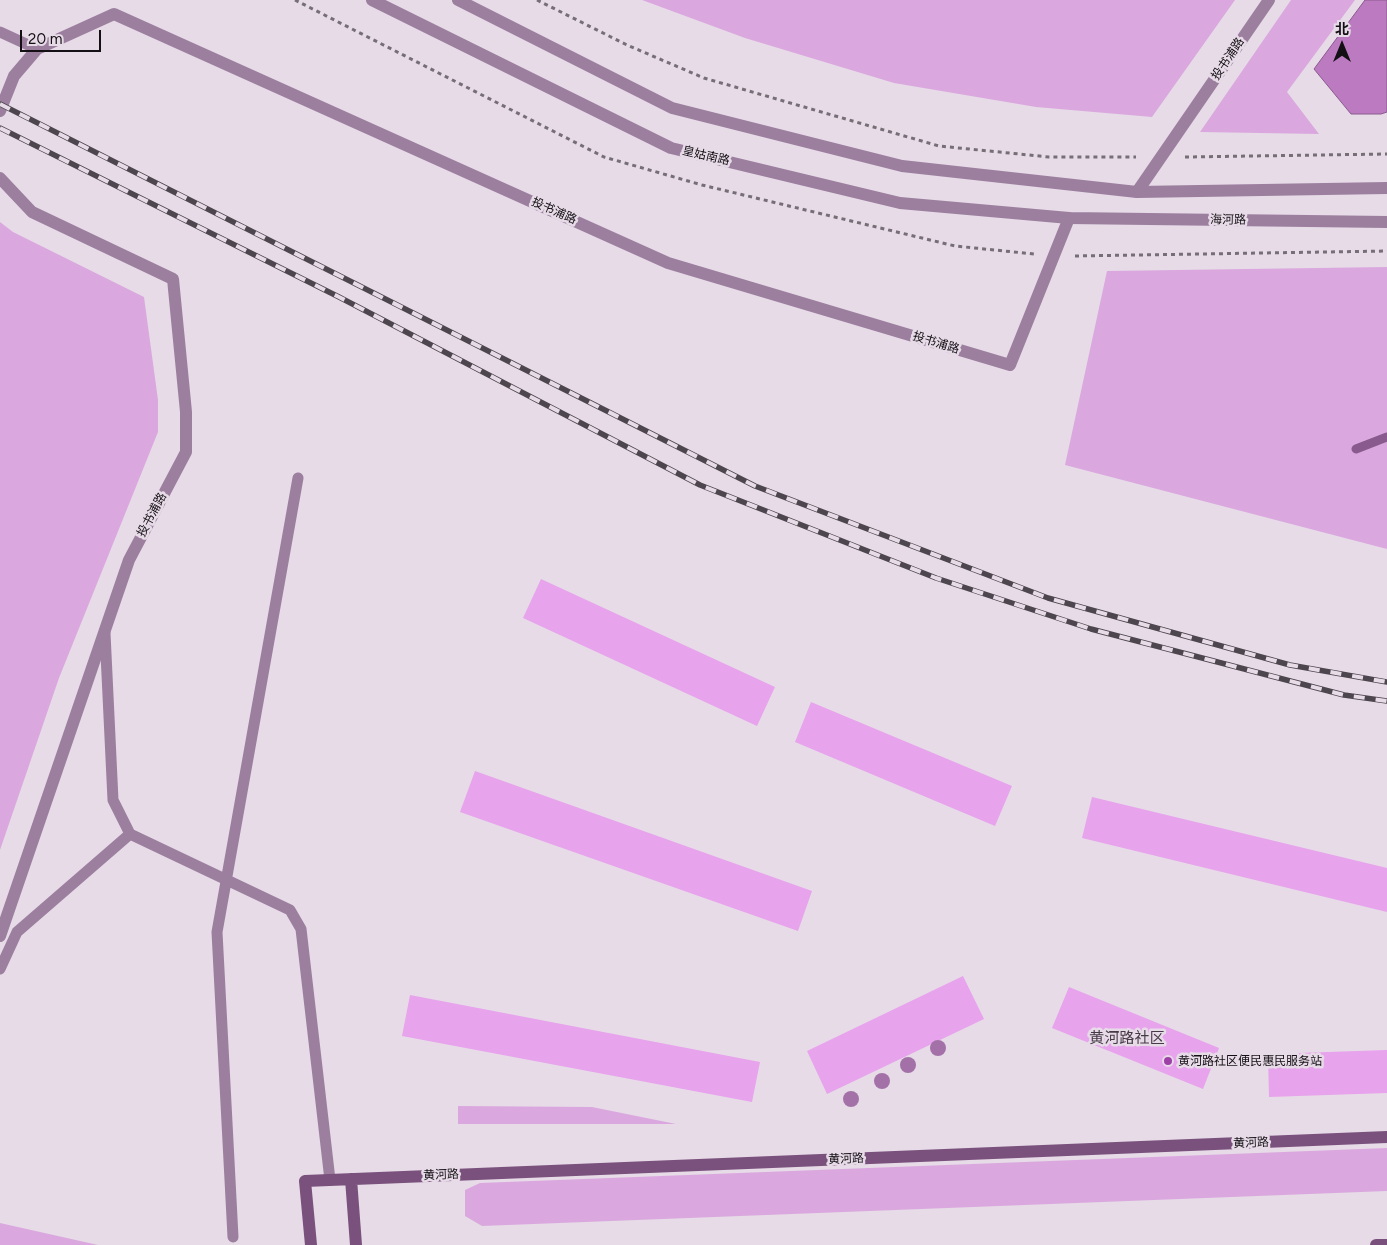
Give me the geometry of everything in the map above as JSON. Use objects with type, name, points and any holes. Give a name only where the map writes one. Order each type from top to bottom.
[{"type":"main road","name":"黄河路","points":[[311,1245],[305,1181],[1387,1137]]},
{"type":"main road","points":[[351,1179],[356,1245]]},
{"type":"main road","points":[[1376,1245],[1387,1245]]},
{"type":"street","name":"皇姑南路","points":[[372,0],[671,148],[900,203],[1069,218]]},
{"type":"street","points":[[458,0],[672,108],[902,166],[1137,192],[1387,188]]},
{"type":"street","name":"投书浦路","points":[[1137,192],[1269,0]]},
{"type":"street","name":"投书浦路","points":[[0,111],[14,76],[37,49],[114,14],[668,263],[1010,365],[1069,218]]},
{"type":"street","name":"投书浦路","points":[[0,178],[32,212],[174,279],[186,412],[186,452],[129,560],[0,936]]},
{"type":"street","name":"海河路","points":[[1069,218],[1387,222]]},
{"type":"lane","points":[[0,32],[37,49]]},
{"type":"lane","points":[[233,1237],[217,932],[298,478]]},
{"type":"lane","points":[[104,631],[113,800],[130,834],[290,910],[301,929],[330,1180]]},
{"type":"lane","points":[[0,969],[17,932],[130,834]]},
{"type":"path","points":[[537,0],[627,46],[704,78],[939,146],[1049,158],[1387,154]]},
{"type":"shaded area","points":[[642,0],[1235,0],[1152,117],[1036,107],[894,83],[745,38]]},
{"type":"shaded area","points":[[1291,0],[1355,0],[1287,92],[1319,134],[1200,132]]},
{"type":"shaded area","points":[[1365,0],[1387,0],[1387,112],[1381,114],[1351,114],[1314,69]]},
{"type":"shaded area","points":[[0,222],[13,232],[144,297],[158,400],[158,432],[59,678],[0,850]]},
{"type":"shaded area","points":[[1387,267],[1387,549],[1065,465],[1107,271]]},
{"type":"shaded area","points":[[458,1106],[592,1107],[676,1124],[458,1124]]},
{"type":"shaded area","points":[[1387,1148],[1387,1191],[482,1226],[465,1216],[465,1190],[480,1183]]},
{"type":"shaded area","points":[[0,1223],[98,1245],[0,1245]]},
{"type":"building","points":[[541,579],[775,687],[757,726],[523,618]]},
{"type":"building","points":[[811,702],[1012,786],[995,826],[795,742]]},
{"type":"building","points":[[475,771],[812,891],[798,931],[460,812]]},
{"type":"building","points":[[1092,797],[1387,868],[1387,912],[1082,838]]},
{"type":"building","points":[[963,976],[984,1019],[827,1094],[807,1051]]},
{"type":"building","points":[[1069,987],[1219,1048],[1203,1089],[1052,1028]]},
{"type":"building","points":[[410,995],[760,1062],[752,1102],[402,1036]]},
{"type":"building","points":[[1387,1050],[1387,1093],[1269,1097],[1268,1054]]},
{"type":"waterway","points":[[1356,449],[1387,437]]},
{"type":"railway","points":[[0,104],[755,486],[1048,598],[1290,665],[1387,682]]},
{"type":"railway","points":[[0,128],[339,297],[700,485],[936,578],[1091,629],[1344,695],[1387,701]]},
{"type":"place","name":"黄河路社区便民惠民服务站","points":[[1168,1061]]},
{"type":"district","name":"黄河路社区","points":[[1127,1039]]}]
